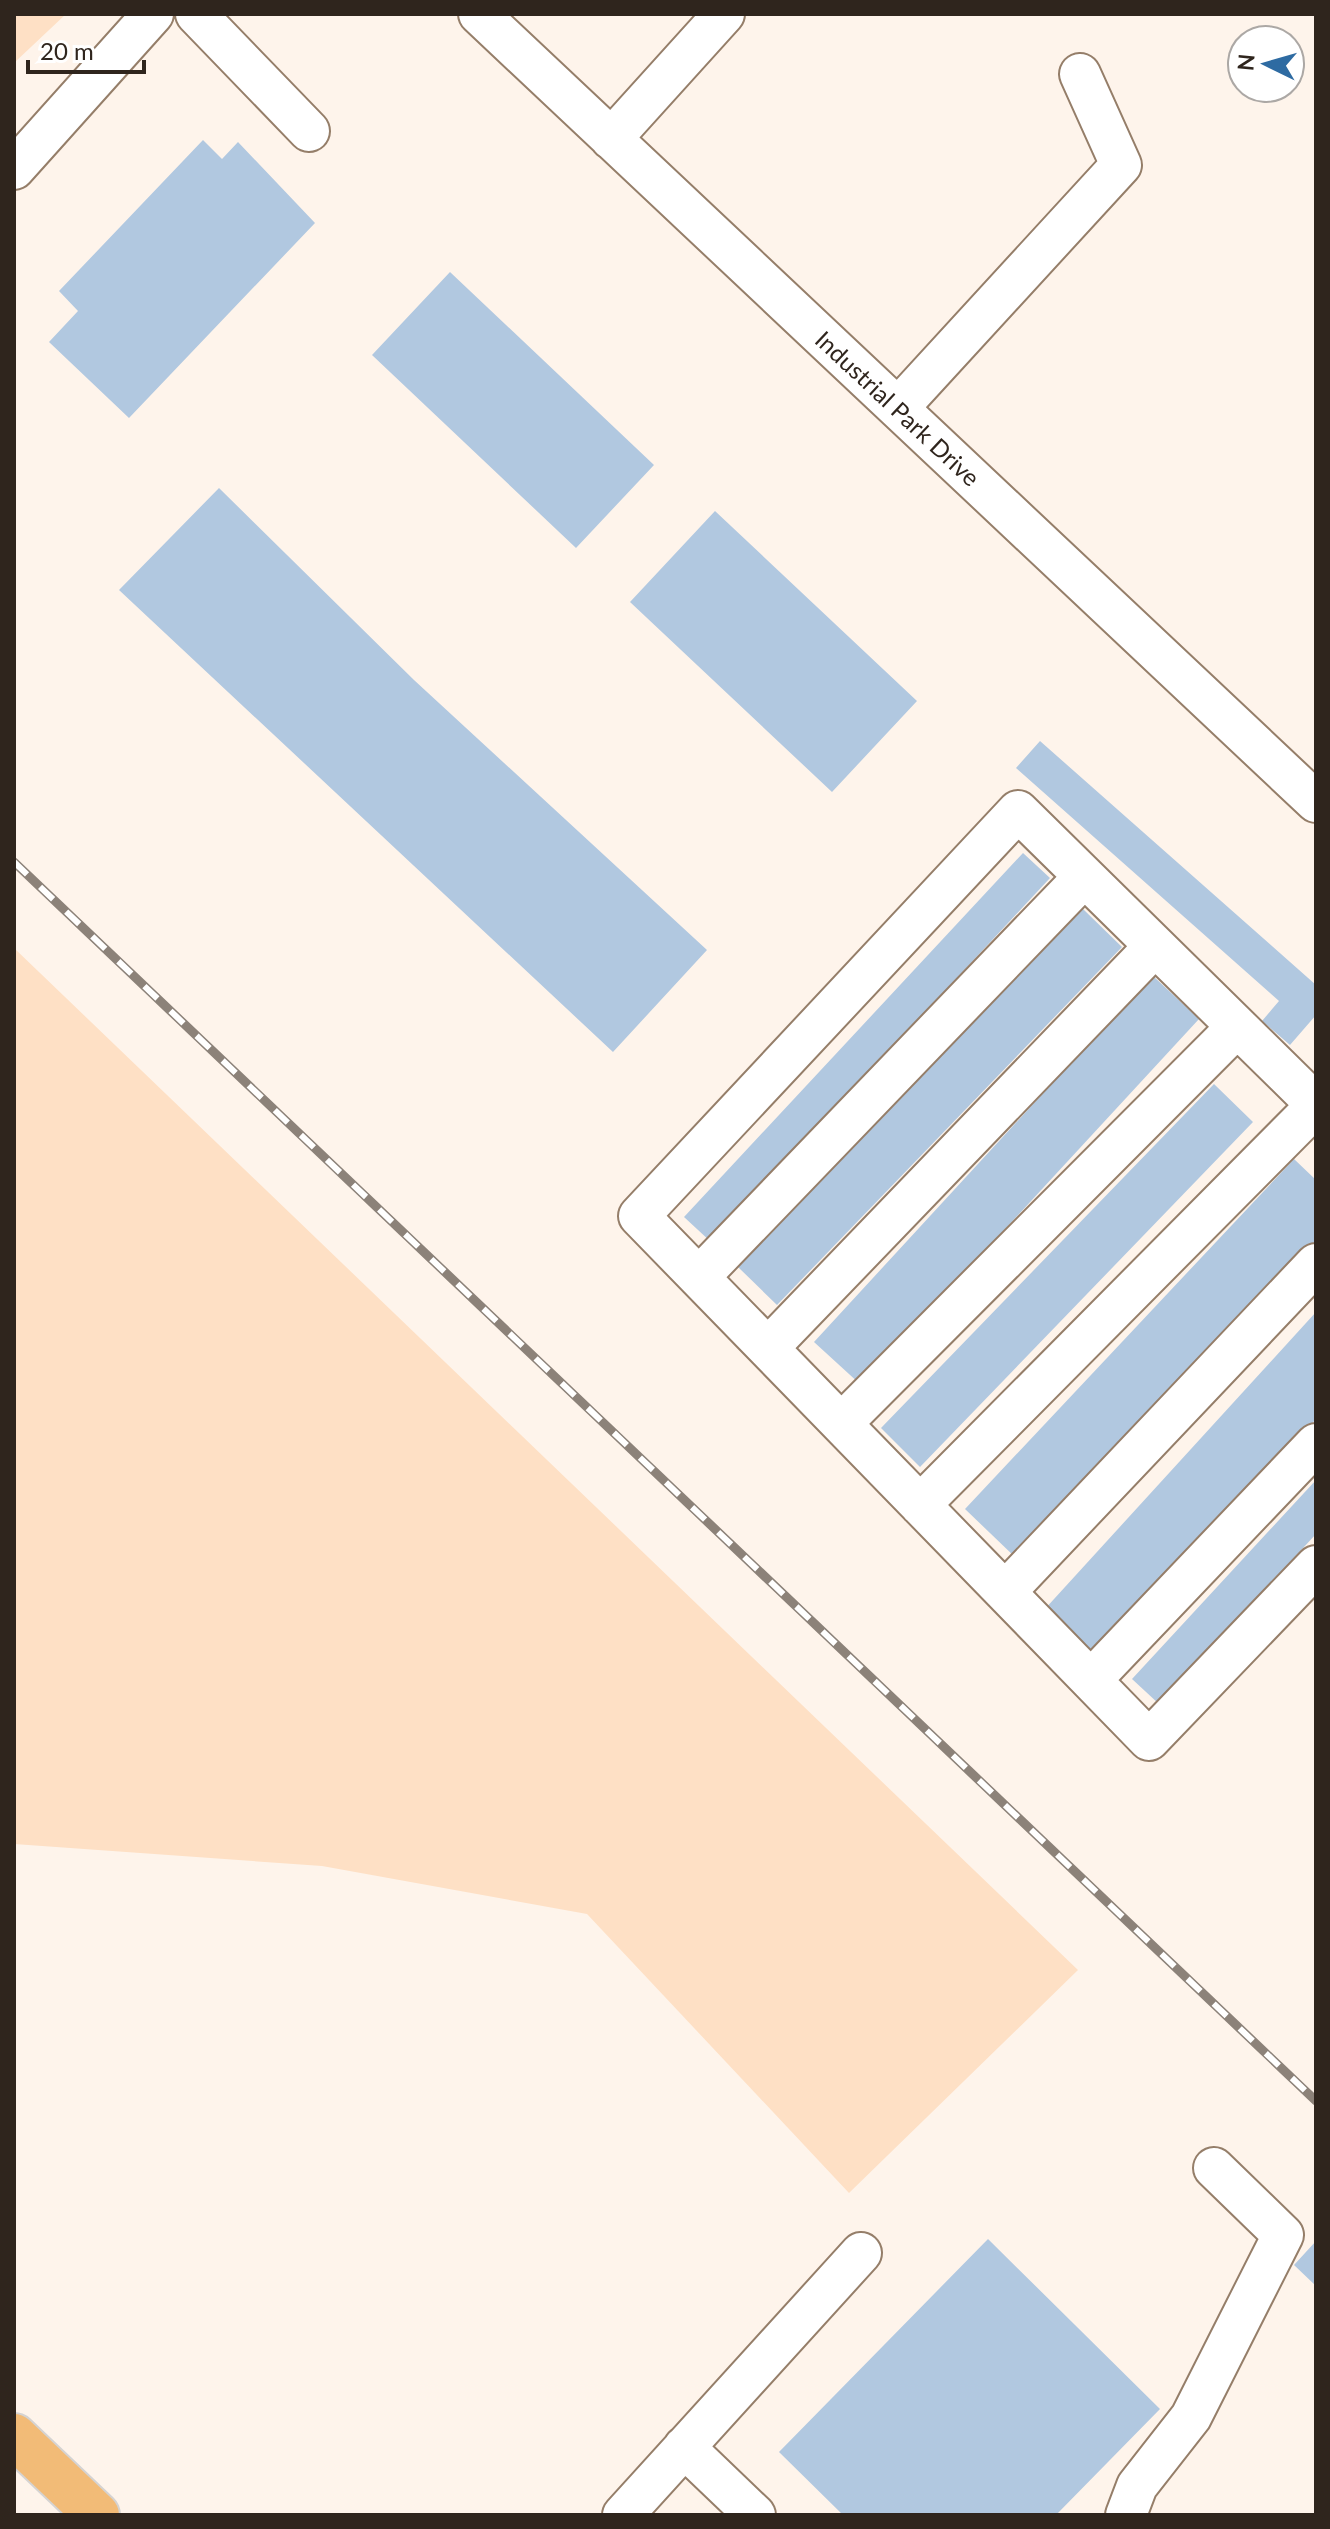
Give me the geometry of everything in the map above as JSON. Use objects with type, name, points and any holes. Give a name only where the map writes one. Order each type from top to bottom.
[{"type":"main road","points":[[14,2436],[97,2515]]},
{"type":"street","points":[[14,169],[153,14]]},
{"type":"street","points":[[196,14],[309,131]]},
{"type":"street","name":"Industrial Park Drive","points":[[479,14],[1316,802]]},
{"type":"street","points":[[683,59],[684,14]]},
{"type":"street","points":[[611,139],[724,14]]},
{"type":"street","points":[[898,408],[1121,165],[1080,74]]},
{"type":"street","points":[[920,1505],[1316,1105],[1018,811],[639,1216],[842,1423],[920,1505],[1149,1740],[1316,1566]]},
{"type":"street","points":[[699,1277],[1084,877]]},
{"type":"street","points":[[768,1348],[1154,947]]},
{"type":"street","points":[[842,1423],[1236,1028]]},
{"type":"street","points":[[1005,1592],[1316,1264]]},
{"type":"street","points":[[1091,1680],[1316,1444]]},
{"type":"street","points":[[1126,2515],[1137,2486],[1191,2417],[1283,2235],[1214,2168]]},
{"type":"street","points":[[623,2515],[861,2253]]},
{"type":"street","points":[[684,2447],[755,2515]]},
{"type":"shaded area","points":[[14,14],[66,14],[14,63]]},
{"type":"shaded area","points":[[14,948],[1078,1970],[849,2193],[587,1914],[322,1866],[14,1844]]},
{"type":"building","points":[[203,140],[222,159],[238,142],[315,223],[129,418],[49,342],[78,311],[59,291]]},
{"type":"building","points":[[450,272],[654,465],[576,548],[372,355]]},
{"type":"building","points":[[219,488],[414,680],[707,950],[613,1052],[119,590]]},
{"type":"building","points":[[715,511],[917,701],[832,792],[630,602]]},
{"type":"building","points":[[1040,741],[1316,985],[1316,1015],[1290,1045],[1262,1021],[1279,1001],[1016,768]]},
{"type":"building","points":[[1023,853],[1050,878],[711,1242],[684,1217]]},
{"type":"building","points":[[1083,909],[1122,947],[777,1305],[738,1267]]},
{"type":"building","points":[[1152,975],[1199,1019],[861,1385],[814,1342]]},
{"type":"building","points":[[1214,1084],[1253,1122],[920,1467],[881,1428]]},
{"type":"building","points":[[1294,1159],[1316,1180],[1316,1240],[1016,1558],[965,1509]]},
{"type":"building","points":[[1316,1312],[1316,1419],[1098,1659],[1044,1610]]},
{"type":"building","points":[[1316,1480],[1316,1534],[1159,1704],[1132,1679]]},
{"type":"building","points":[[988,2239],[1160,2409],[1056,2515],[843,2515],[779,2452]]},
{"type":"building","points":[[1316,2241],[1316,2286],[1294,2265]]},
{"type":"railway","points":[[14,862],[1316,2101]]}]
